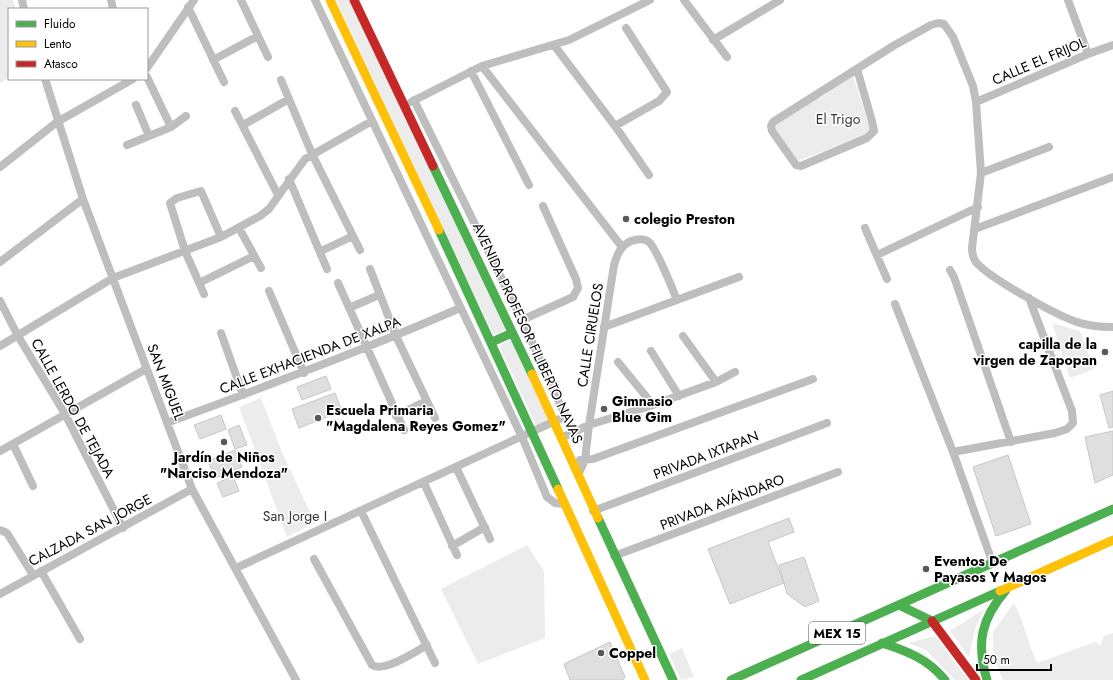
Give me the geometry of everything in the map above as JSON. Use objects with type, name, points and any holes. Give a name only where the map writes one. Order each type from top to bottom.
[{"type":"main road","points":[[330,0],[492,342],[644,680]]},
{"type":"main road","name":"AVENIDA PROFESOR FILIBERTO NAVAS","points":[[354,0],[498,300],[614,556],[673,680]]},
{"type":"main road","points":[[492,342],[512,333]]},
{"type":"main road","name":"MEX 15","points":[[730,680],[993,564],[1113,509]]},
{"type":"main road","name":"MEX 15","points":[[801,680],[1113,540]]},
{"type":"main road","points":[[987,680],[980,652],[981,634],[987,618],[996,602],[1009,587]]},
{"type":"main road","points":[[899,605],[906,607],[932,621],[976,680]]},
{"type":"main road","points":[[882,643],[910,651],[920,656],[945,680]]},
{"type":"street","points":[[148,64],[194,0]]},
{"type":"street","points":[[241,0],[268,57]]},
{"type":"street","points":[[315,0],[522,437],[547,497],[555,503],[564,504]]},
{"type":"street","points":[[405,105],[482,66],[570,40],[638,3],[650,0]]},
{"type":"street","points":[[684,0],[727,57]]},
{"type":"street","points":[[713,40],[780,0]]},
{"type":"street","points":[[1068,0],[1088,54]]},
{"type":"street","points":[[188,8],[224,82]]},
{"type":"street","points":[[857,69],[874,131],[867,138],[801,166],[796,165],[772,131],[771,126],[777,119],[893,46],[931,25],[938,23],[944,24],[953,36],[973,86],[976,102],[981,173],[972,248],[973,258],[984,270],[1029,298],[1075,321],[1098,326],[1113,327]]},
{"type":"street","points":[[615,126],[659,101],[667,92],[626,28]]},
{"type":"street","points":[[213,60],[258,36]]},
{"type":"street","points":[[554,44],[615,126],[649,175]]},
{"type":"street","name":"CALLE EL FRIJOL","points":[[976,102],[1088,54],[1111,47]]},
{"type":"street","points":[[482,66],[622,247],[635,240],[641,239],[649,242],[655,251],[677,300]]},
{"type":"street","points":[[471,71],[529,185]]},
{"type":"street","points":[[148,79],[171,127]]},
{"type":"street","name":"SAN MIGUEL","points":[[45,80],[57,122],[83,199],[192,489],[296,680]]},
{"type":"street","points":[[0,167],[57,122],[131,80]]},
{"type":"street","points":[[281,80],[312,154],[360,250]]},
{"type":"street","points":[[243,125],[289,99]]},
{"type":"street","points":[[414,100],[522,320],[573,433]]},
{"type":"street","points":[[136,105],[149,136]]},
{"type":"street","points":[[236,111],[278,195]]},
{"type":"street","points":[[127,145],[171,127],[186,116]]},
{"type":"street","points":[[0,346],[113,278],[221,237],[266,212],[305,159],[372,121]]},
{"type":"street","points":[[981,173],[1049,147]]},
{"type":"street","points":[[975,229],[1113,177]]},
{"type":"street","points":[[289,180],[327,269]]},
{"type":"street","points":[[204,294],[186,251],[170,205],[177,198],[201,192],[221,237]]},
{"type":"street","points":[[0,262],[83,199]]},
{"type":"street","points":[[522,320],[573,297],[578,288],[576,279],[543,206]]},
{"type":"street","points":[[877,255],[978,207]]},
{"type":"street","points":[[239,228],[261,268]]},
{"type":"street","points":[[865,228],[887,279]]},
{"type":"street","points":[[320,251],[353,236]]},
{"type":"street","name":"CALLE CIRUELOS","points":[[578,475],[585,460],[614,265],[622,247]]},
{"type":"street","points":[[199,283],[254,256]]},
{"type":"street","points":[[370,269],[396,336],[435,418]]},
{"type":"street","points":[[950,270],[954,277],[1011,442]]},
{"type":"street","points":[[604,327],[739,277]]},
{"type":"street","points":[[338,284],[396,416],[404,430]]},
{"type":"street","points":[[269,291],[304,373]]},
{"type":"street","points":[[349,308],[379,295]]},
{"type":"street","points":[[953,452],[1011,442],[1067,429],[1071,425],[1073,420],[1072,411],[1029,298]]},
{"type":"street","name":"CALLE LERDO DE TEJADA","points":[[0,301],[18,336],[65,414],[123,528]]},
{"type":"street","points":[[895,304],[953,452],[993,564]]},
{"type":"street","name":"CALLE EXHACIENDA DE XALPA","points":[[167,423],[304,373],[396,336],[460,308]]},
{"type":"street","points":[[221,333],[243,395]]},
{"type":"street","points":[[683,336],[716,382]]},
{"type":"street","points":[[651,351],[679,396]]},
{"type":"street","points":[[618,362],[653,405]]},
{"type":"street","points":[[0,451],[146,369]]},
{"type":"street","points":[[561,438],[589,425],[653,405],[716,382],[735,372]]},
{"type":"street","points":[[571,460],[592,459],[813,379]]},
{"type":"street","points":[[396,416],[426,401]]},
{"type":"street","points":[[236,568],[424,483],[566,416]]},
{"type":"street","name":"PRIVADA IXTAPAN","points":[[594,510],[827,423]]},
{"type":"street","points":[[13,444],[33,486]]},
{"type":"street","points":[[456,467],[490,539]]},
{"type":"street","name":"PRIVADA AVÁNDARO","points":[[614,556],[838,472]]},
{"type":"street","points":[[424,483],[457,555]]},
{"type":"street","name":"CALZADA SAN JORGE","points":[[0,594],[192,489]]},
{"type":"street","points":[[361,511],[435,663]]},
{"type":"street","points":[[452,546],[485,527]]},
{"type":"street","points":[[0,530],[7,534],[37,573],[80,639]]},
{"type":"street","points":[[314,559],[372,665],[380,668],[388,666],[427,645]]},
{"type":"green space","points":[[0,0],[13,0],[16,8],[8,8],[8,79],[0,83]]},
{"type":"green space","points":[[336,0],[351,0],[505,328],[501,333],[493,334]]},
{"type":"green space","name":"El Trigo","points":[[852,73],[872,134],[794,162],[771,129],[792,110],[824,96]]},
{"type":"green space","points":[[1052,323],[1080,331],[1094,369],[1070,378]]},
{"type":"green space","points":[[511,340],[549,418],[543,424],[536,425],[500,348],[502,344]]},
{"type":"green space","name":"San Jorge I","points":[[261,398],[282,452],[315,523],[287,537],[239,407]]},
{"type":"green space","points":[[527,545],[544,571],[545,638],[478,664],[441,589]]},
{"type":"green space","points":[[1014,603],[1037,663],[1095,642],[1100,646],[1104,636],[1113,633],[1113,680],[1003,680],[993,656],[993,632]]},
{"type":"green space","points":[[984,609],[975,629],[969,657],[950,631]]},
{"type":"green space","points":[[935,636],[968,680],[955,680],[926,650],[908,643]]},
{"type":"green space","points":[[682,648],[694,677],[681,680],[669,654]]},
{"type":"building","points":[[326,376],[331,389],[302,400],[297,387]]},
{"type":"building","points":[[1113,391],[1113,427],[1109,428],[1100,395]]},
{"type":"building","points":[[335,393],[342,411],[299,428],[292,409]]},
{"type":"building","points":[[221,415],[226,429],[200,439],[194,425]]},
{"type":"building","points":[[239,425],[247,445],[235,449],[228,430]]},
{"type":"building","points":[[1113,431],[1113,475],[1095,483],[1085,437]]},
{"type":"building","points":[[235,450],[242,467],[215,478],[208,461]]},
{"type":"building","points":[[1008,455],[1031,524],[996,536],[973,467]]},
{"type":"building","points":[[233,476],[239,491],[223,497],[217,483]]},
{"type":"building","points":[[789,518],[794,532],[768,542],[784,583],[730,604],[708,549]]},
{"type":"building","points":[[804,557],[819,601],[805,607],[787,594],[779,565]]},
{"type":"building","name":"Coppel","points":[[610,642],[625,677],[623,680],[570,680],[564,664]]},
{"type":"traffic: fast","points":[[433,166],[532,374]]},
{"type":"traffic: fast","points":[[439,230],[558,489]]},
{"type":"traffic: fast","points":[[492,342],[512,333]]},
{"type":"traffic: fast","points":[[731,680],[1113,509]]},
{"type":"traffic: fast","points":[[598,518],[673,680]]},
{"type":"traffic: fast","points":[[987,680],[982,654],[983,632],[991,611],[1006,590]]},
{"type":"traffic: fast","points":[[801,680],[1000,591]]},
{"type":"traffic: fast","points":[[899,605],[932,621]]},
{"type":"traffic: fast","points":[[882,643],[900,649],[924,661],[932,666],[945,680]]},
{"type":"traffic: slow","points":[[330,0],[439,230]]},
{"type":"traffic: slow","points":[[532,374],[598,518]]},
{"type":"traffic: slow","points":[[558,489],[645,680]]},
{"type":"traffic: slow","points":[[1000,591],[1113,540]]},
{"type":"traffic: jam","points":[[354,0],[433,166]]},
{"type":"traffic: jam","points":[[932,621],[976,680]]},
{"type":"place","name":"colegio Preston","points":[[626,219]]},
{"type":"place","name":"capilla de la virgen de Zapopan","points":[[1105,352]]},
{"type":"place","name":"Gimnasio Blue Gim","points":[[604,409]]},
{"type":"place","name":"Escuela Primaria \"Magdalena Reyes Gomez\"","points":[[318,418]]},
{"type":"place","name":"Jardín de Niños \"Narciso Mendoza\"","points":[[224,442]]},
{"type":"place","name":"Eventos De Payasos Y Magos","points":[[926,569]]},
{"type":"place","name":"Coppel","points":[[601,653]]}]
